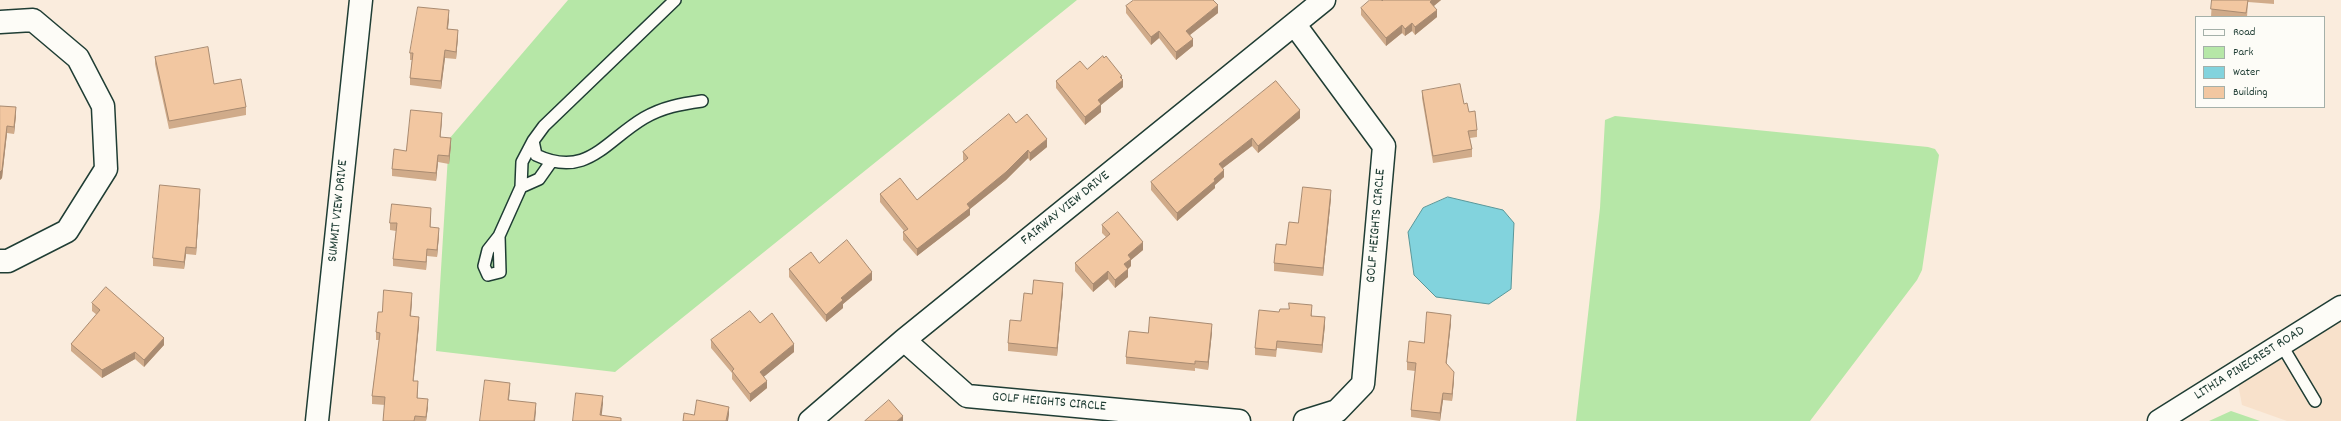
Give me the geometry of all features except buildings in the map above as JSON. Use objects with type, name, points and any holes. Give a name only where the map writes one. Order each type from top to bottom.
[{"type":"street","name":"SUMMIT VIEW DRIVE","points":[[317,421],[361,0]]},
{"type":"street","name":"FAIRWAY VIEW DRIVE","points":[[810,421],[904,340],[1324,0]]},
{"type":"street","points":[[0,22],[33,20],[78,58],[103,106],[106,169],[67,231],[8,261],[0,261]]},
{"type":"street","name":"GOLF HEIGHTS CIRCLE","points":[[1295,25],[1384,146],[1363,384],[1337,411],[1305,421]]},
{"type":"street","name":"LITHIA PINECREST ROAD","points":[[2159,421],[2341,307]]},
{"type":"street","name":"GOLF HEIGHTS CIRCLE","points":[[904,340],[967,396],[1240,421]]},
{"type":"lane","points":[[499,236],[521,187],[522,162],[533,141],[544,126],[675,0]]},
{"type":"lane","points":[[533,141],[536,155],[551,162],[575,162],[594,156],[644,118],[671,105],[702,101]]},
{"type":"lane","points":[[521,187],[538,179],[551,162]]},
{"type":"lane","points":[[2281,344],[2315,401]]},
{"type":"shaded area","points":[[2341,320],[2341,421],[2287,421],[2242,405],[2238,384]]},
{"type":"green space","points":[[568,0],[1077,0],[615,372],[436,351],[449,139]]},
{"type":"green space","points":[[1615,116],[1928,147],[1935,149],[1939,155],[1922,270],[1917,280],[1810,421],[1576,421],[1600,208],[1605,120]]},
{"type":"green space","points":[[2231,411],[2260,421],[2209,421]]},
{"type":"water","points":[[1448,197],[1503,210],[1514,223],[1511,289],[1489,304],[1436,297],[1414,275],[1408,232],[1423,208]]}]
